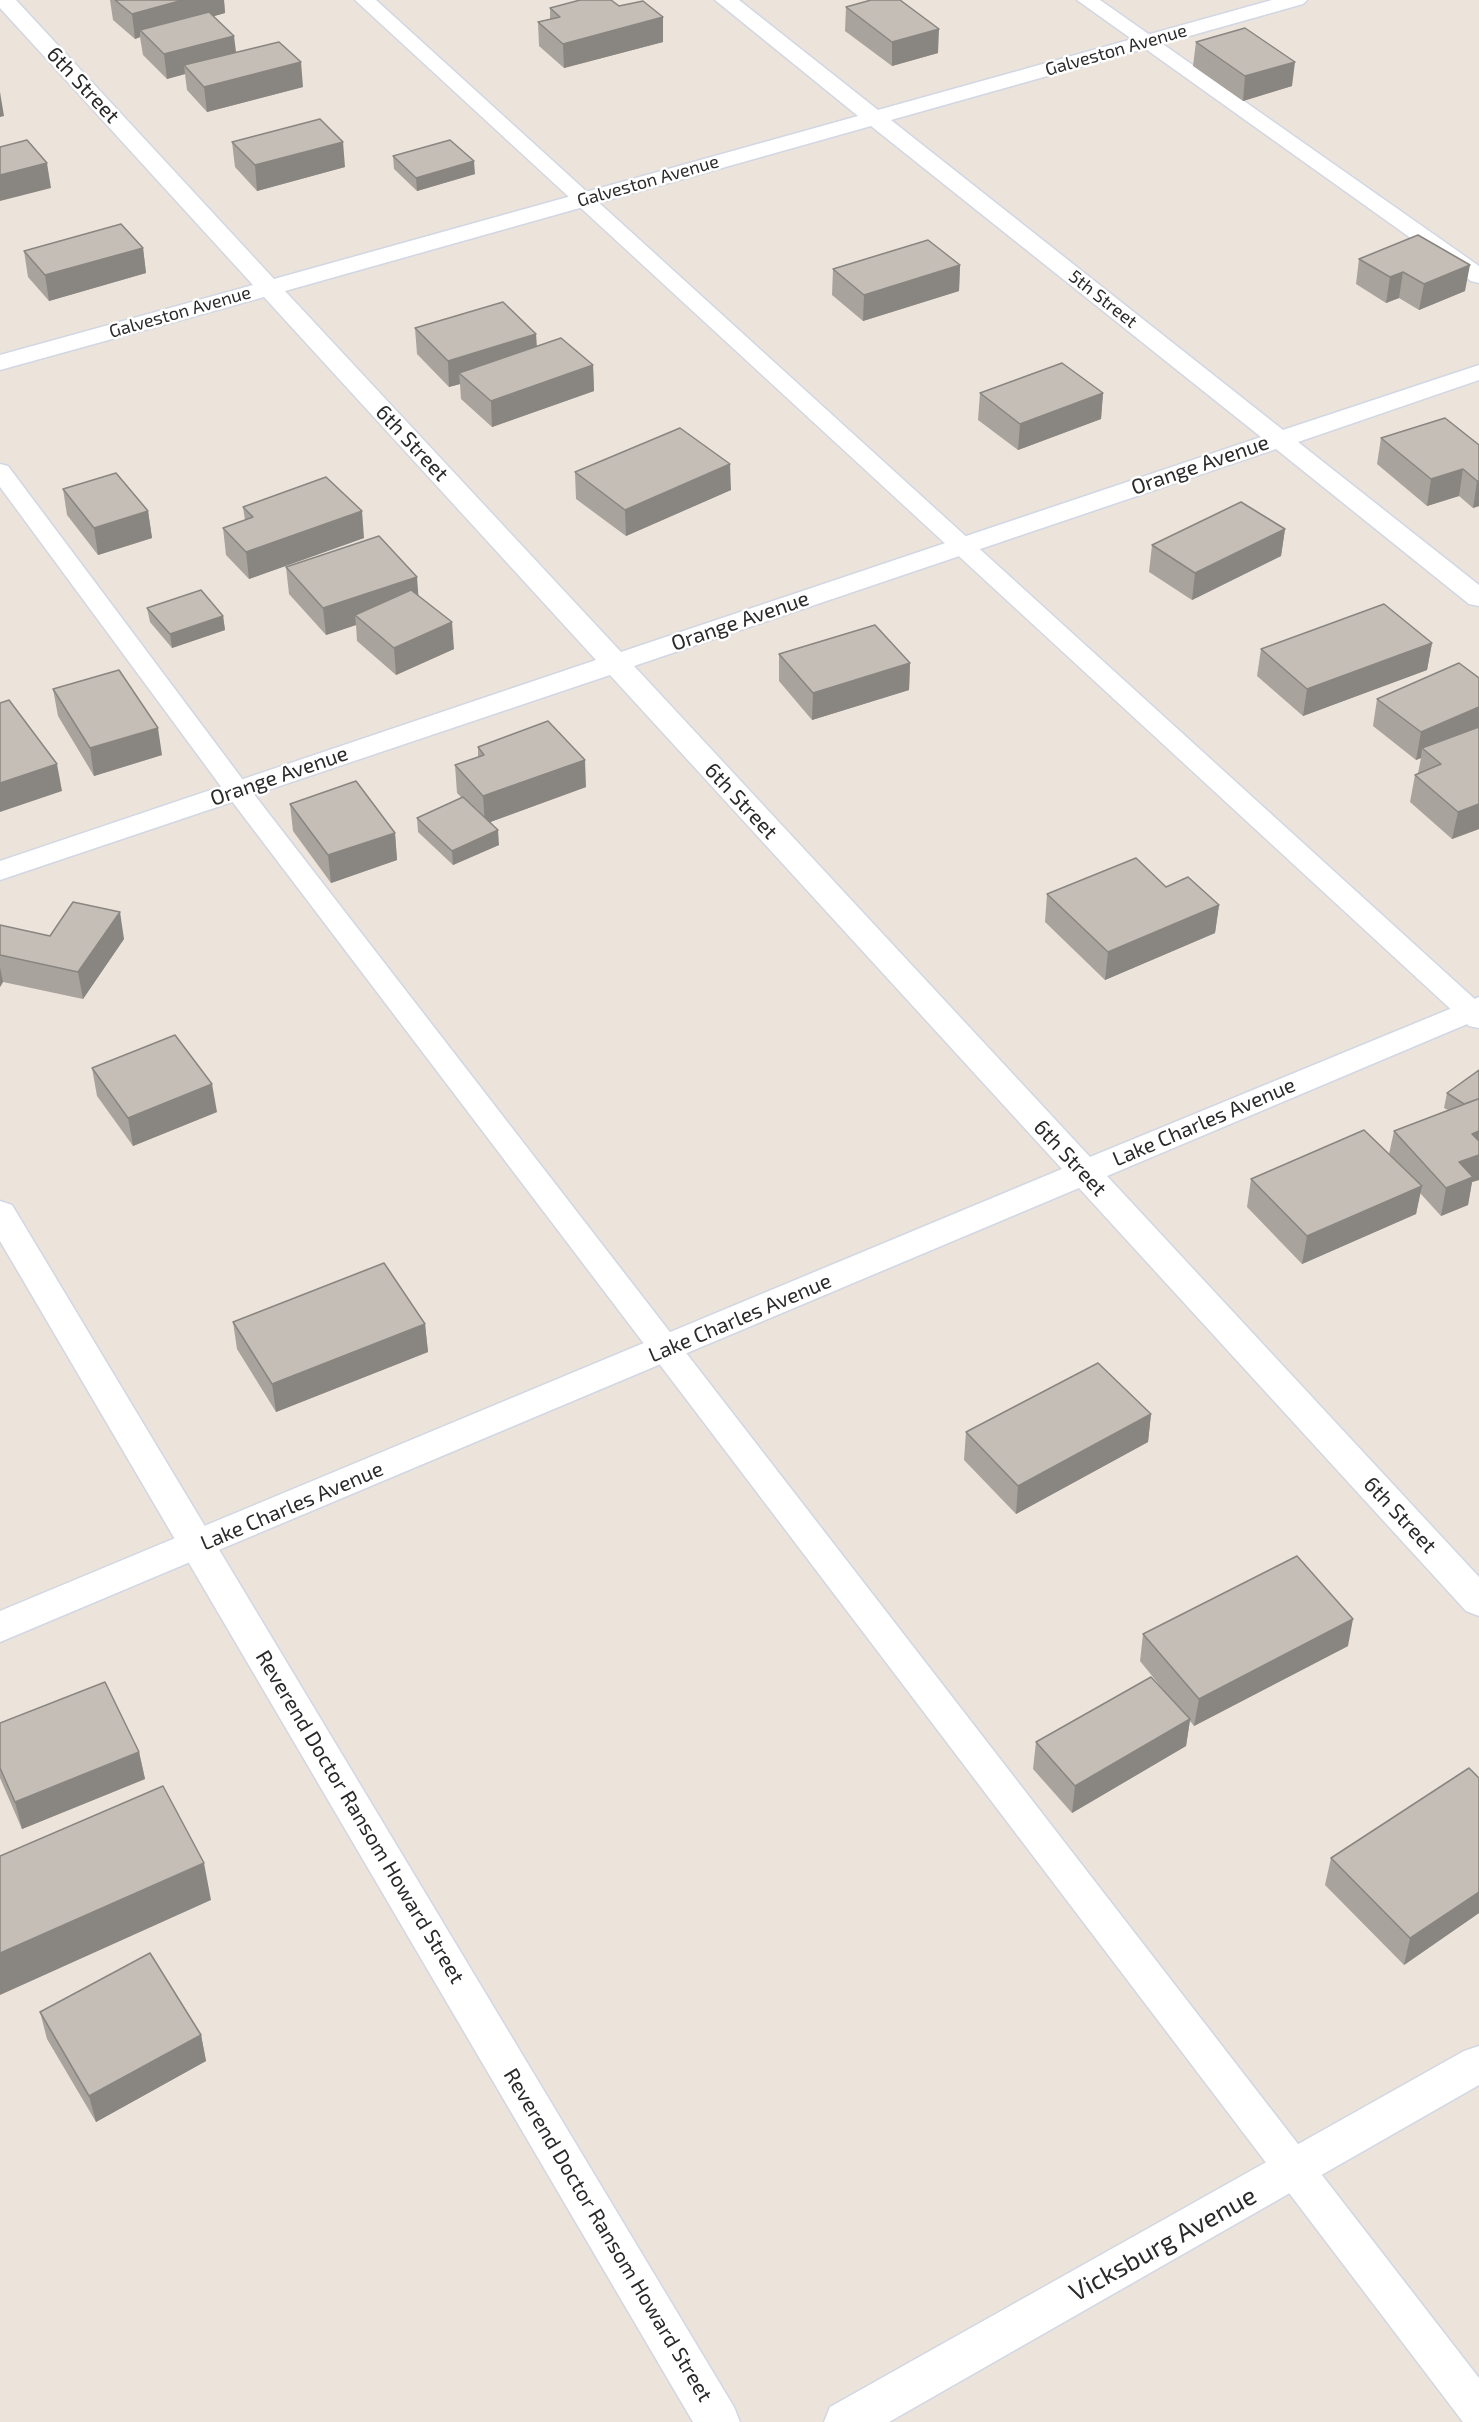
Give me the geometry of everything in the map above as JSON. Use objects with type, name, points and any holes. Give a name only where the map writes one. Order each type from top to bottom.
[{"type":"street","name":"6th Street","points":[[4,0],[1479,1601]]},
{"type":"street","name":"5th Street","points":[[726,0],[1479,598]]},
{"type":"street","name":"Galveston Avenue","points":[[0,363],[1296,0]]},
{"type":"street","name":"Orange Avenue","points":[[0,871],[1479,372]]},
{"type":"street","name":"Lake Charles Avenue","points":[[0,1627],[1083,1173],[1476,1012]]},
{"type":"street","name":"Reverend Doctor Ransom Howard Street","points":[[0,1213],[718,2422]]},
{"type":"street","name":"Vicksburg Avenue","points":[[846,2422],[1479,2064]]},
{"type":"lane","points":[[365,0],[1476,1012]]},
{"type":"lane","points":[[1087,0],[1479,276]]},
{"type":"lane","points":[[0,471],[237,790],[1479,2410]]},
{"type":"building","points":[[115,0],[183,0],[132,14]]},
{"type":"building","points":[[580,0],[611,0],[619,6],[643,1],[663,17],[563,44],[538,22],[560,17],[550,8]]},
{"type":"building","points":[[871,0],[900,0],[939,29],[892,42],[846,7]]},
{"type":"building","points":[[209,12],[234,36],[164,54],[140,30]]},
{"type":"building","points":[[1245,28],[1295,62],[1245,76],[1196,42]]},
{"type":"building","points":[[279,42],[301,62],[204,87],[184,65]]},
{"type":"building","points":[[320,119],[343,142],[255,165],[232,142]]},
{"type":"building","points":[[27,140],[47,163],[0,175],[0,147]]},
{"type":"building","points":[[450,140],[474,161],[416,178],[393,156]]},
{"type":"building","points":[[121,224],[143,248],[45,275],[24,251]]},
{"type":"building","points":[[1418,235],[1470,265],[1424,284],[1403,272],[1390,277],[1359,259]]},
{"type":"building","points":[[928,240],[960,265],[864,295],[833,269]]},
{"type":"building","points":[[503,302],[536,334],[448,361],[415,328]]},
{"type":"building","points":[[561,338],[593,365],[491,401],[459,373]]},
{"type":"building","points":[[1062,363],[1103,393],[1020,424],[980,393]]},
{"type":"building","points":[[1445,418],[1479,445],[1479,481],[1463,469],[1431,479],[1381,438]]},
{"type":"building","points":[[680,428],[730,464],[625,510],[575,472]]},
{"type":"building","points":[[116,473],[148,511],[94,528],[63,489]]},
{"type":"building","points":[[326,477],[362,511],[246,552],[223,528],[253,517],[243,507]]},
{"type":"building","points":[[1241,502],[1285,529],[1195,573],[1152,545]]},
{"type":"building","points":[[379,536],[417,577],[323,608],[286,567]]},
{"type":"building","points":[[201,590],[223,616],[170,634],[147,608]]},
{"type":"building","points":[[411,590],[452,622],[394,648],[355,615]]},
{"type":"building","points":[[1384,604],[1432,643],[1307,689],[1261,649]]},
{"type":"building","points":[[875,625],[910,663],[813,693],[779,654]]},
{"type":"building","points":[[1459,663],[1479,678],[1479,707],[1421,732],[1377,699]]},
{"type":"building","points":[[119,670],[158,728],[90,748],[53,689]]},
{"type":"building","points":[[9,700],[57,764],[0,783],[0,703]]},
{"type":"building","points":[[548,721],[585,760],[483,796],[455,765],[484,755],[478,747]]},
{"type":"building","points":[[1479,727],[1479,804],[1458,812],[1415,775],[1441,764],[1422,748]]},
{"type":"building","points":[[356,781],[395,833],[328,855],[290,804]]},
{"type":"building","points":[[463,797],[498,830],[452,851],[417,818]]},
{"type":"building","points":[[1136,858],[1166,887],[1188,877],[1219,905],[1108,952],[1047,894]]},
{"type":"building","points":[[73,902],[120,912],[78,972],[0,955],[0,925],[50,936]]},
{"type":"building","points":[[175,1035],[212,1084],[128,1118],[92,1068]]},
{"type":"building","points":[[1479,1070],[1479,1100],[1464,1104],[1447,1093]]},
{"type":"building","points":[[1478,1099],[1479,1131],[1472,1134],[1479,1141],[1479,1155],[1459,1162],[1473,1177],[1446,1188],[1394,1131]]},
{"type":"building","points":[[1364,1130],[1422,1186],[1307,1236],[1251,1179]]},
{"type":"building","points":[[384,1263],[425,1324],[272,1384],[233,1322]]},
{"type":"building","points":[[1098,1363],[1151,1414],[1018,1486],[966,1432]]},
{"type":"building","points":[[1297,1556],[1353,1619],[1199,1699],[1143,1634]]},
{"type":"building","points":[[1151,1677],[1190,1719],[1075,1786],[1036,1742]]},
{"type":"building","points":[[105,1682],[139,1752],[15,1802],[0,1768],[0,1723]]},
{"type":"building","points":[[1469,1768],[1479,1778],[1479,1892],[1410,1938],[1331,1858]]},
{"type":"building","points":[[163,1786],[204,1863],[0,1953],[0,1856]]},
{"type":"building","points":[[150,1953],[201,2035],[89,2096],[40,2012]]}]
